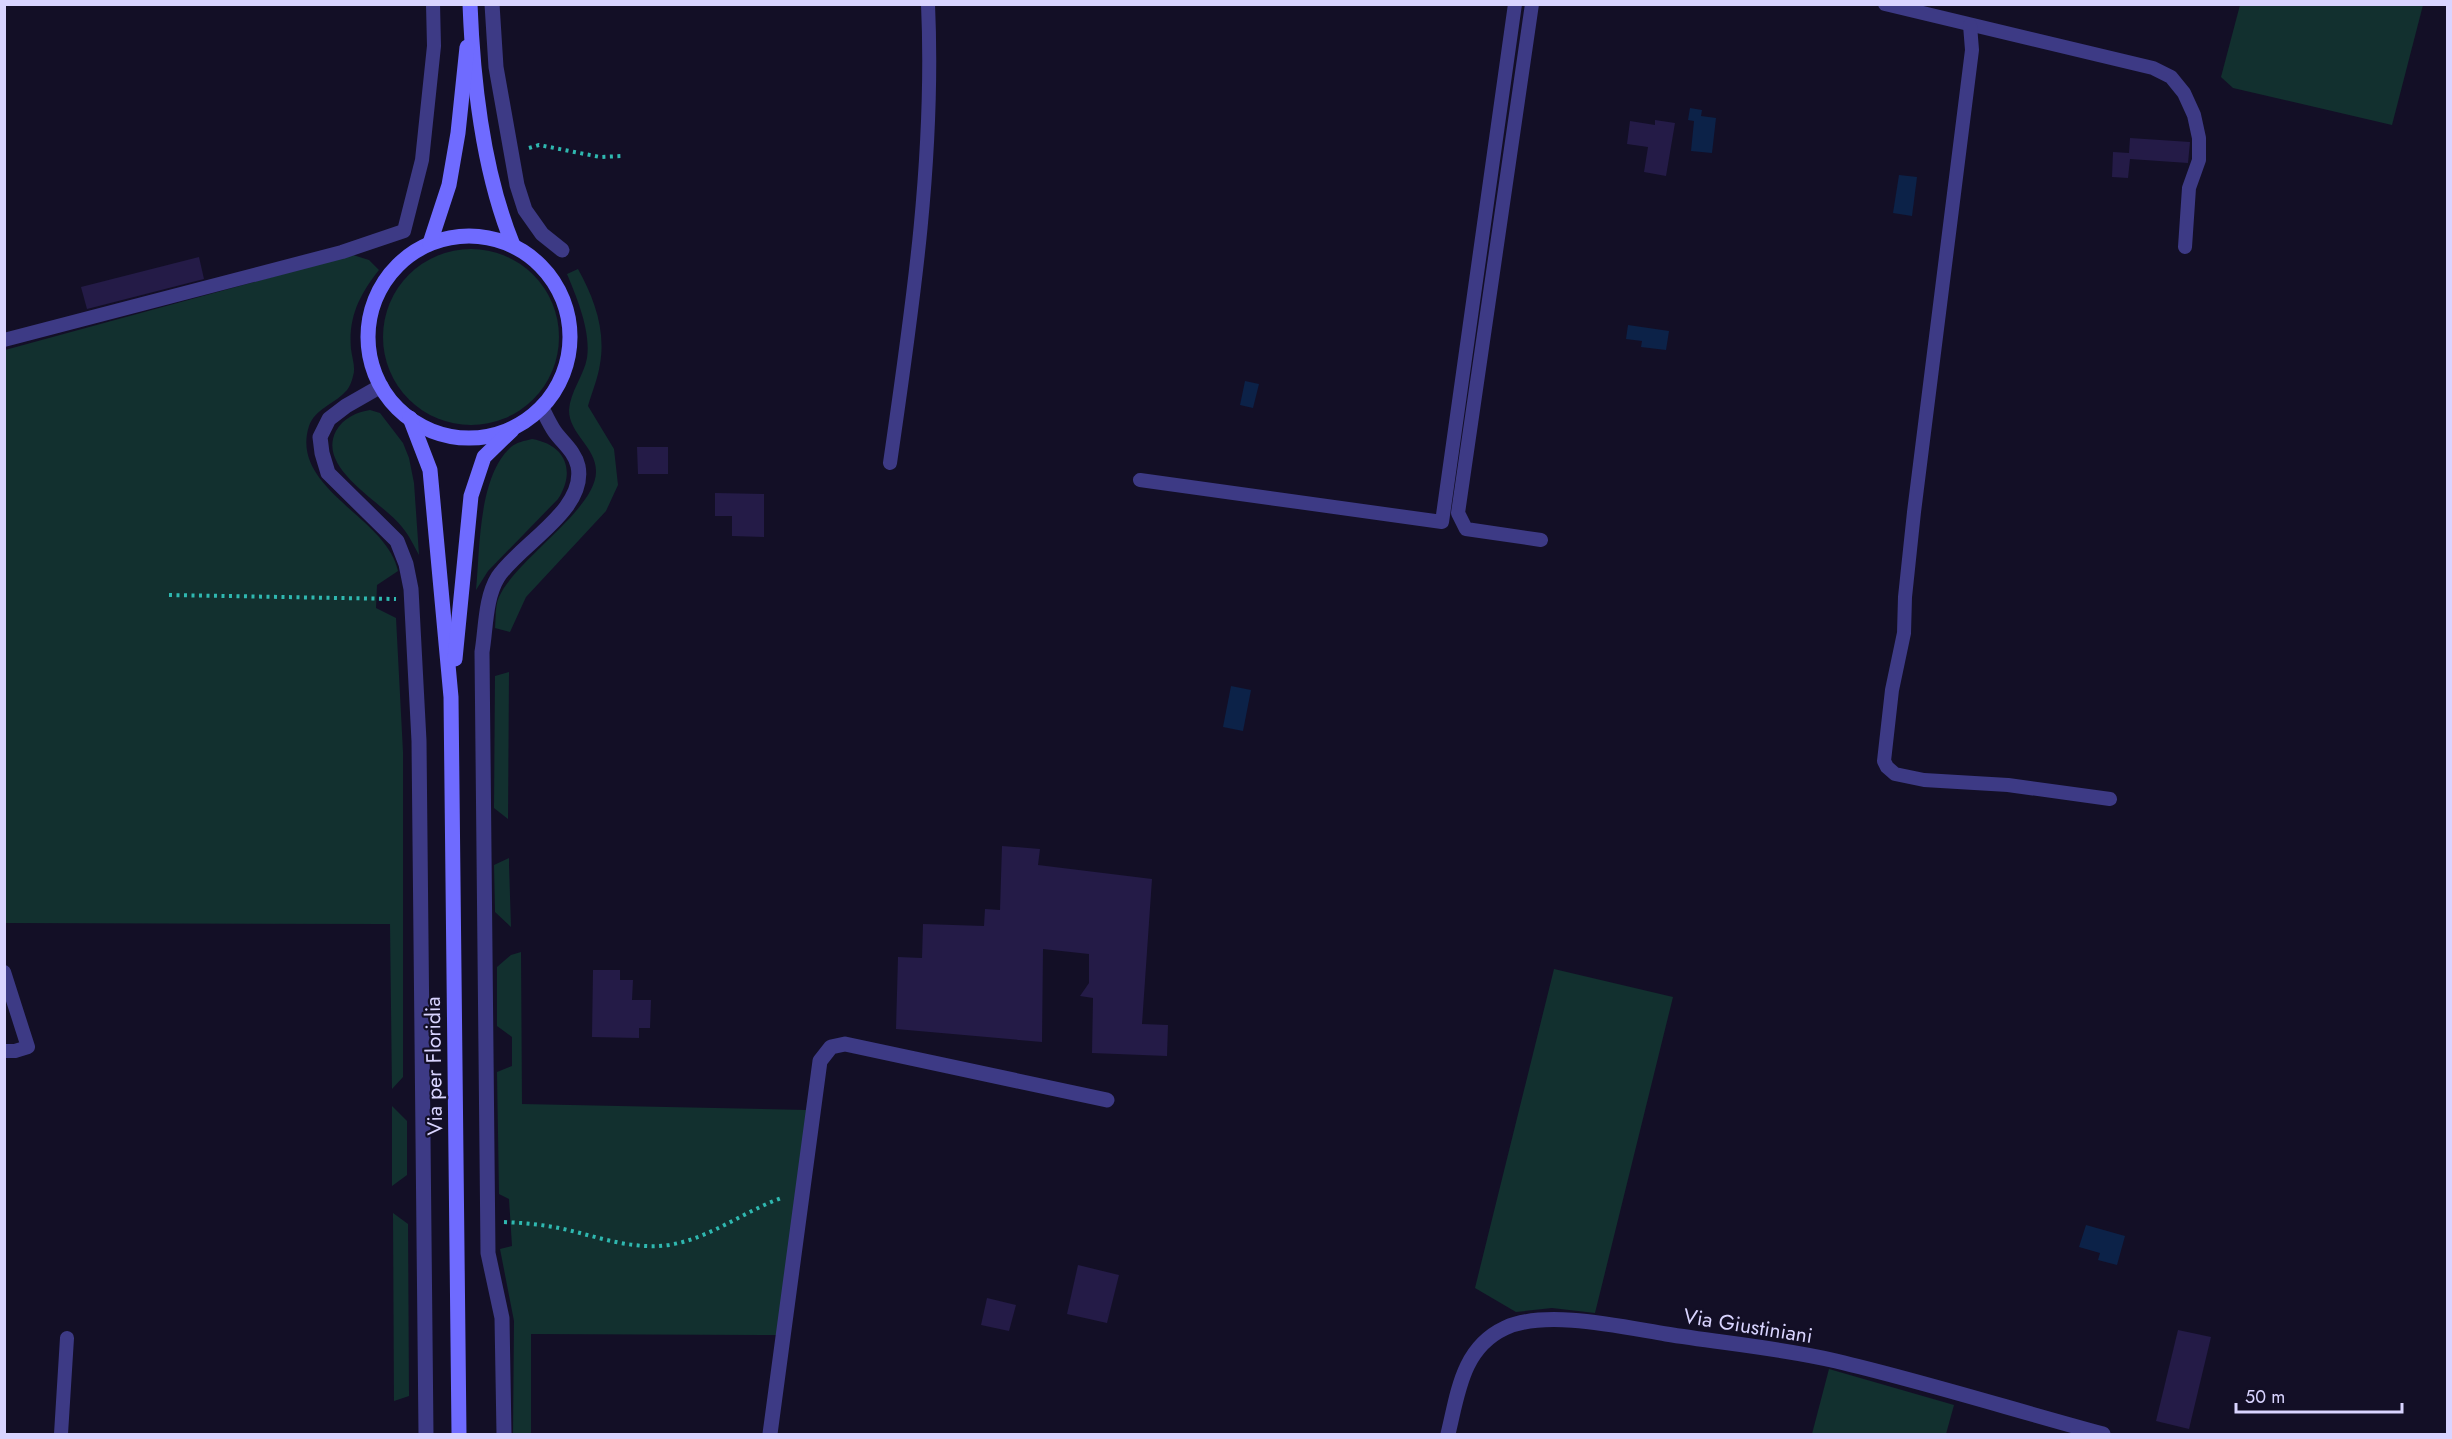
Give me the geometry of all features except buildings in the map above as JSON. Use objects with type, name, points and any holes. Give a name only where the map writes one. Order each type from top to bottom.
[{"type":"main road","points":[[430,243],[449,185],[459,134],[470,8]]},
{"type":"main road","points":[[470,8],[480,110],[489,170],[502,219],[513,245]]},
{"type":"main road","points":[[451,697],[471,496],[484,457],[514,428],[542,408],[560,382],[570,351],[569,319],[559,289],[540,263],[513,245],[472,235],[430,243],[402,261],[380,288],[369,320],[370,354],[381,386],[394,404],[410,418],[434,432],[461,438],[488,436],[514,428]]},
{"type":"main road","points":[[410,418],[430,470],[451,697]]},
{"type":"main road","name":"Via per Floridia","points":[[451,697],[459,1434]]},
{"type":"street","points":[[492,4],[496,67],[511,153],[525,210],[542,234],[562,250]]},
{"type":"street","points":[[381,386],[329,418],[321,436],[322,453],[328,473],[397,541],[406,564],[411,599],[418,741],[426,1434]]},
{"type":"street","points":[[504,1434],[502,1318],[488,1253],[487,1221],[482,652],[490,593],[498,577],[518,554],[560,514],[574,496],[578,466],[571,450],[554,430],[542,408]]},
{"type":"street","points":[[771,1434],[820,1061],[831,1047],[845,1044],[1107,1100]]},
{"type":"street","name":"Via Giustiniani","points":[[1448,1434],[1462,1375],[1473,1353],[1486,1339],[1506,1327],[1554,1319],[1609,1325],[1835,1361],[2103,1434]]},
{"type":"lane","points":[[4,340],[342,252],[404,231],[422,160],[434,46],[433,4]]},
{"type":"lane","points":[[890,463],[910,324],[926,185],[930,54],[928,4]]},
{"type":"lane","points":[[1140,480],[1442,522],[1515,4]]},
{"type":"lane","points":[[1532,4],[1458,513],[1466,529],[1541,540]]},
{"type":"lane","points":[[1885,4],[2153,68],[2171,77],[2184,93],[2194,115],[2199,138],[2199,160],[2189,188],[2185,247]]},
{"type":"lane","points":[[1970,25],[1972,50],[1914,512],[1905,597],[1904,633],[1892,690],[1884,761],[1895,774],[1924,780],[2008,785],[2110,799]]},
{"type":"lane","points":[[4,972],[28,1047],[15,1051],[4,1051]]},
{"type":"lane","points":[[61,1434],[67,1338]]},
{"type":"path","points":[[511,153],[539,145],[600,157],[623,156]]},
{"type":"path","points":[[169,595],[411,599]]},
{"type":"path","points":[[487,1221],[531,1223],[569,1230],[601,1240],[630,1244],[668,1245],[706,1235],[774,1201],[802,1192]]},
{"type":"green space","points":[[2240,5],[2423,5],[2392,125],[2233,88],[2221,77]]},
{"type":"green space","points":[[471,249],[505,256],[520,264],[533,275],[544,288],[552,303],[559,337],[552,371],[544,386],[533,399],[520,410],[505,418],[471,425],[437,418],[422,410],[409,399],[398,386],[390,371],[383,337],[390,303],[398,288],[409,275],[422,264],[437,256]]},
{"type":"green space","points":[[353,255],[369,260],[379,270],[361,297],[351,327],[354,373],[351,382],[341,396],[320,411],[312,420],[309,426],[307,448],[313,468],[325,485],[377,534],[390,552],[398,571],[377,585],[376,608],[396,618],[403,752],[403,1077],[392,1089],[390,924],[5,923],[5,350]]},
{"type":"green space","points":[[578,269],[594,303],[601,339],[599,369],[588,406],[614,449],[618,485],[606,511],[526,597],[510,632],[495,628],[499,597],[521,567],[584,502],[593,486],[596,471],[592,455],[573,426],[569,410],[587,358],[588,348],[582,315],[567,274]]},
{"type":"green space","points":[[370,410],[380,413],[403,443],[409,458],[414,483],[419,555],[402,527],[354,484],[335,459],[332,445],[339,426],[351,416]]},
{"type":"green space","points":[[532,439],[544,442],[560,453],[567,469],[563,489],[558,499],[488,571],[476,590],[480,535],[486,494],[492,476],[500,460],[511,447]]},
{"type":"green space","points":[[509,672],[508,819],[494,808],[495,676]]},
{"type":"green space","points":[[509,858],[511,927],[495,912],[494,865]]},
{"type":"green space","points":[[521,952],[522,1104],[807,1110],[777,1335],[531,1334],[531,1434],[513,1434],[514,1321],[500,1249],[512,1246],[509,1199],[499,1194],[497,1072],[512,1066],[512,1037],[497,1026],[497,967],[511,955]]},
{"type":"green space","points":[[1554,969],[1673,997],[1595,1313],[1552,1308],[1516,1312],[1475,1288]]},
{"type":"green space","points":[[392,1106],[407,1121],[407,1175],[392,1186]]},
{"type":"green space","points":[[393,1213],[408,1224],[409,1396],[394,1401]]},
{"type":"green space","points":[[1829,1369],[1954,1405],[1946,1434],[1812,1434]]},
{"type":"water","points":[[1690,108],[1702,110],[1701,116],[1716,118],[1712,153],[1691,151],[1694,121],[1688,120]]},
{"type":"water","points":[[1899,175],[1917,177],[1912,216],[1893,213]]},
{"type":"water","points":[[1628,325],[1669,331],[1666,350],[1641,347],[1642,341],[1626,339]]},
{"type":"water","points":[[1245,381],[1259,384],[1253,408],[1240,405]]},
{"type":"water","points":[[1231,686],[1251,690],[1243,731],[1223,727]]},
{"type":"water","points":[[2086,1225],[2125,1236],[2117,1265],[2098,1260],[2100,1253],[2079,1247]]}]
